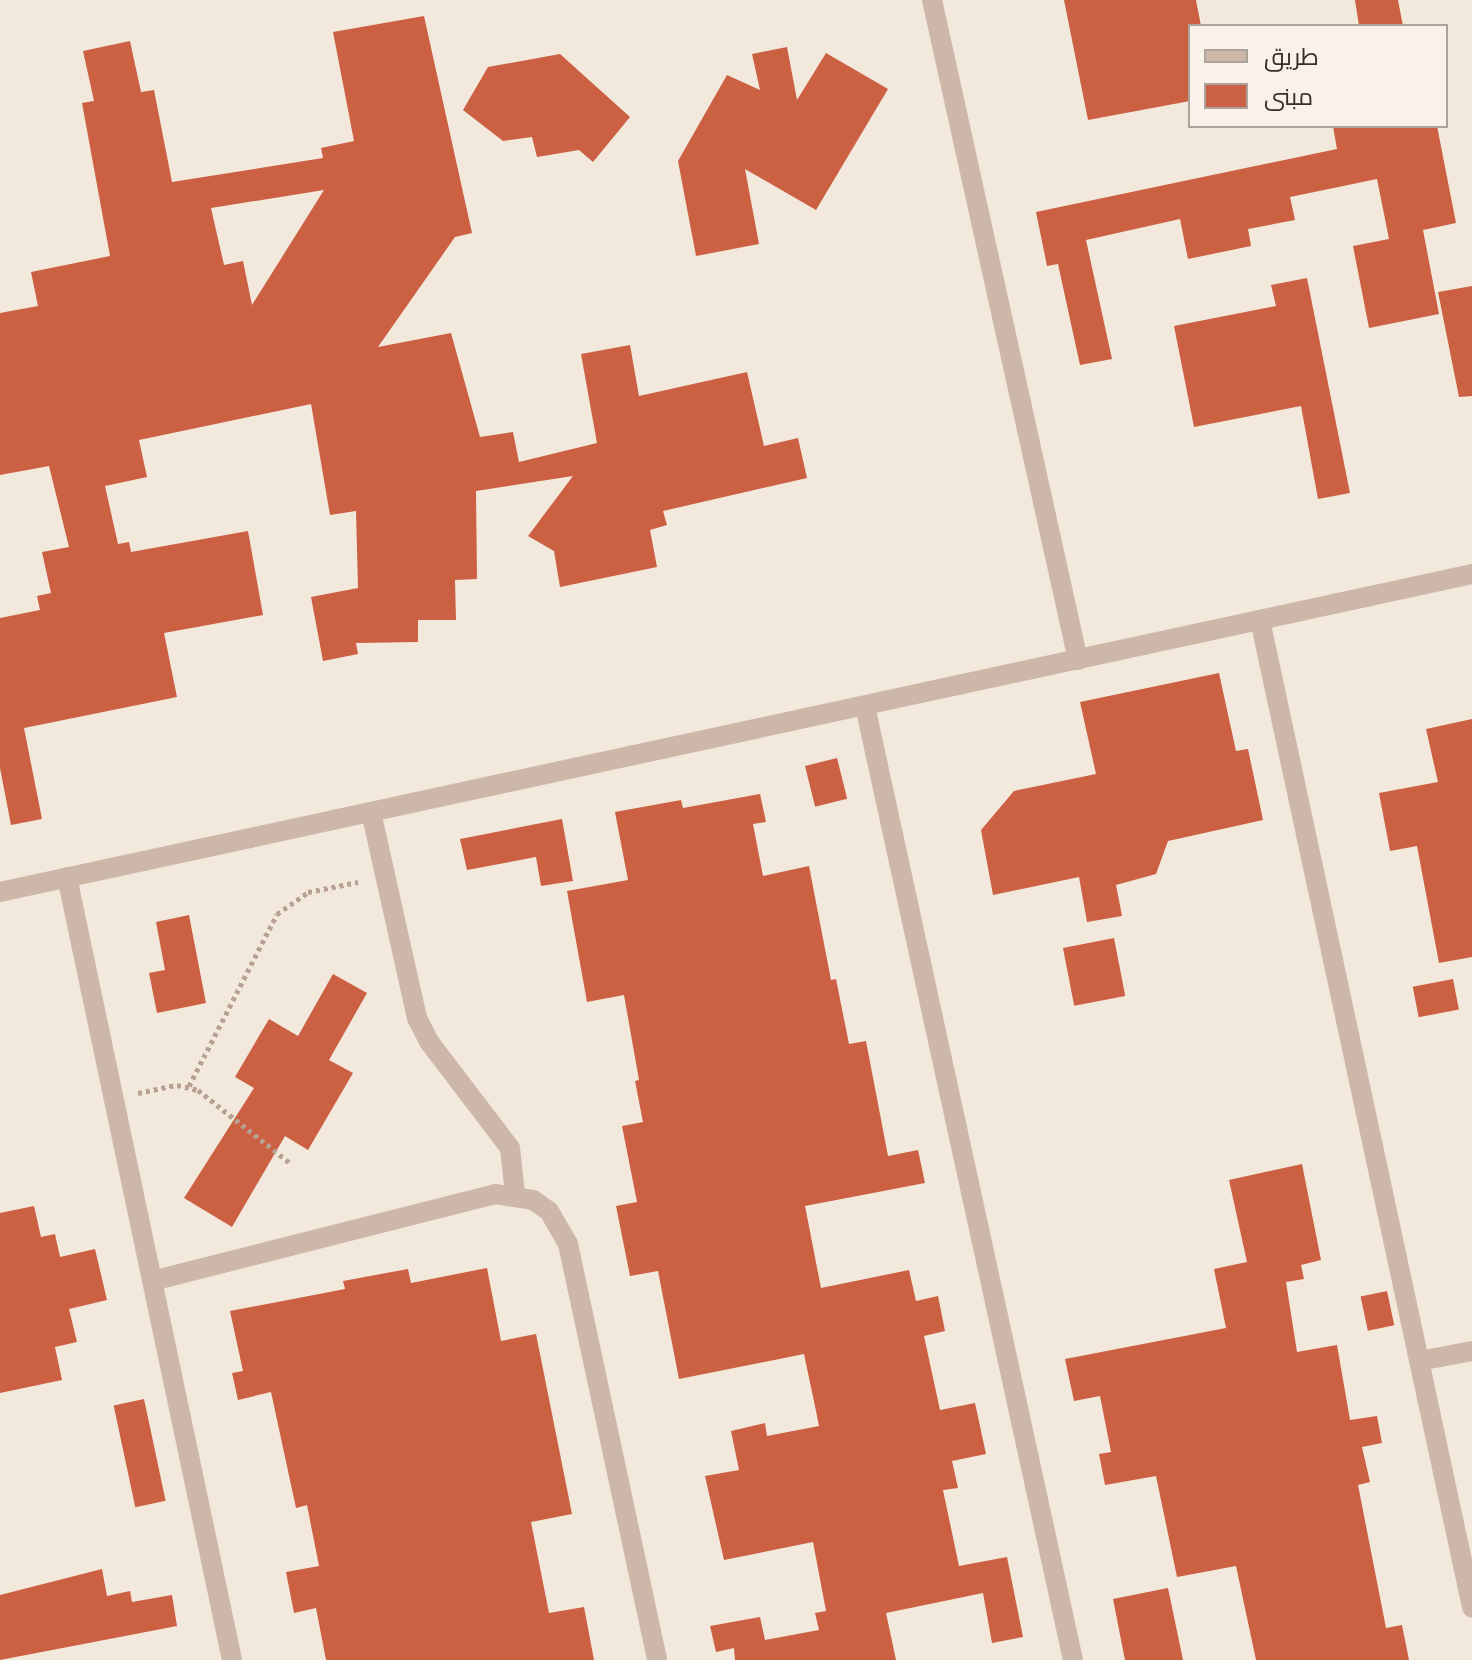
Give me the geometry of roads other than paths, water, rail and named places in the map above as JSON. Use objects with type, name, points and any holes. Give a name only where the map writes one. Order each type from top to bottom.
[{"type":"street","points":[[932,0],[1078,660]]},
{"type":"street","points":[[0,892],[1472,574]]},
{"type":"street","points":[[1260,620],[1472,1607]]},
{"type":"street","points":[[865,706],[1073,1660]]},
{"type":"street","points":[[371,812],[417,1018],[430,1043],[510,1148],[515,1194]]},
{"type":"street","points":[[67,877],[232,1660]]},
{"type":"street","points":[[152,1281],[495,1194],[515,1194],[549,1211],[568,1244],[657,1660]]},
{"type":"street","points":[[1419,1361],[1472,1351]]}]
